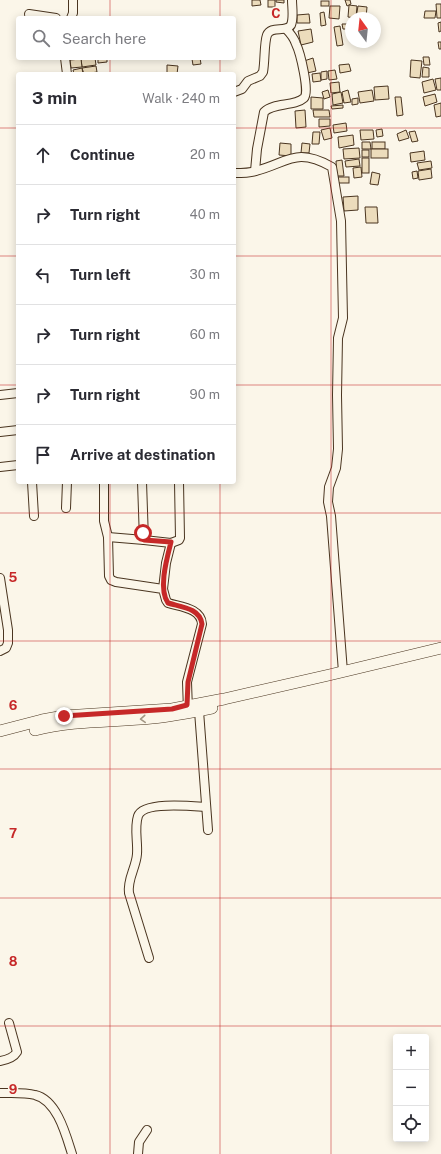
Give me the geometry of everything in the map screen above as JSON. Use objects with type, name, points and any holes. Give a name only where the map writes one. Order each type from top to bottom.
[{"type":"street","points":[[72,16],[73,0]]},
{"type":"street","points":[[236,91],[242,89],[248,81],[260,76],[263,72],[267,35],[274,30],[286,28],[291,24],[292,0]]},
{"type":"street","points":[[29,14],[42,16]]},
{"type":"street","points":[[255,171],[258,143],[264,112],[270,108],[299,101],[304,98],[306,94],[306,85],[298,50],[292,36],[286,28]]},
{"type":"street","points":[[65,60],[67,72]]},
{"type":"street","points":[[236,173],[255,171],[286,160],[305,157],[319,160],[332,167],[341,221],[343,318],[338,338],[338,449],[336,468],[329,487],[328,502],[331,516],[343,672]]},
{"type":"street","points":[[0,395],[16,393]]},
{"type":"street","points":[[0,432],[16,430]]},
{"type":"street","points":[[0,467],[16,465]]},
{"type":"street","points":[[32,484],[34,516]]},
{"type":"street","points":[[66,508],[67,484]]},
{"type":"street","points":[[104,484],[104,521],[108,537],[108,576],[111,580],[116,582],[163,590]]},
{"type":"street","points":[[142,484],[144,540]]},
{"type":"street","points":[[108,537],[171,542],[178,541],[180,538],[179,484]]},
{"type":"street","points":[[171,542],[166,563],[163,590],[166,600],[168,603],[192,610],[200,616],[202,624],[188,682],[208,830]]},
{"type":"street","points":[[0,578],[8,637],[6,648],[0,651]]},
{"type":"street","points":[[0,739],[45,727],[151,719],[332,681],[409,659],[441,648]]},
{"type":"street","points":[[0,731],[64,716],[172,709],[192,710],[224,699],[343,672],[409,659],[441,655]]},
{"type":"street","points":[[149,958],[128,893],[128,887],[137,858],[138,848],[136,822],[138,814],[150,808],[174,805],[206,807]]},
{"type":"street","points":[[0,1061],[8,1059],[17,1052],[9,1023]]},
{"type":"street","points":[[0,1093],[35,1095],[45,1099],[55,1111],[72,1154]]},
{"type":"street","points":[[138,1154],[139,1142],[147,1130]]},
{"type":"building","points":[[252,0],[260,0],[261,5],[252,6]]},
{"type":"building","points":[[268,0],[275,0],[275,7],[268,7]]},
{"type":"building","points":[[276,0],[284,0],[284,3],[276,2]]},
{"type":"building","points":[[345,0],[350,0],[351,4],[347,6]]},
{"type":"building","points":[[321,1],[329,1],[329,6],[321,6]]},
{"type":"building","points":[[436,4],[441,4],[441,18],[437,18]]},
{"type":"building","points":[[349,5],[357,6],[356,12],[348,12]]},
{"type":"building","points":[[330,6],[340,6],[339,19],[329,18]]},
{"type":"building","points":[[358,6],[367,7],[367,12],[357,12]]},
{"type":"building","points":[[425,11],[436,11],[435,18],[424,18]]},
{"type":"building","points":[[324,12],[326,25],[321,26],[320,13]]},
{"type":"building","points":[[309,14],[310,23],[297,23],[297,15]]},
{"type":"building","points":[[441,22],[441,31],[439,32],[438,23]]},
{"type":"building","points":[[342,24],[345,24],[345,29],[343,29]]},
{"type":"building","points":[[340,26],[343,45],[337,46],[334,27]]},
{"type":"building","points":[[311,29],[313,42],[301,45],[298,31]]},
{"type":"building","points":[[438,42],[441,42],[441,49],[439,49]]},
{"type":"building","points":[[423,57],[429,57],[430,65],[424,65]]},
{"type":"building","points":[[313,58],[316,71],[307,73],[304,61]]},
{"type":"building","points":[[70,60],[81,60],[82,67],[71,68]]},
{"type":"building","points":[[81,60],[95,60],[96,65],[82,67]]},
{"type":"building","points":[[98,60],[107,60],[107,62],[98,63]]},
{"type":"building","points":[[192,60],[200,60],[201,64],[193,65]]},
{"type":"building","points":[[411,60],[422,61],[420,78],[410,77]]},
{"type":"building","points":[[349,64],[351,71],[340,73],[339,65]]},
{"type":"building","points":[[167,65],[178,66],[177,72],[167,72]]},
{"type":"building","points":[[96,66],[97,72],[83,72],[82,68]]},
{"type":"building","points":[[423,67],[429,68],[429,77],[422,77]]},
{"type":"building","points":[[82,68],[83,72],[74,72],[73,70]]},
{"type":"building","points":[[335,70],[337,79],[329,80],[328,71]]},
{"type":"building","points":[[327,71],[327,79],[321,80],[321,72]]},
{"type":"building","points":[[320,73],[321,81],[313,82],[312,74]]},
{"type":"building","points":[[441,78],[441,90],[437,90],[435,79]]},
{"type":"building","points":[[433,79],[436,90],[424,93],[422,82]]},
{"type":"building","points":[[339,82],[340,92],[331,93],[330,83]]},
{"type":"building","points":[[388,86],[389,99],[375,100],[374,87]]},
{"type":"building","points":[[328,90],[330,97],[324,99],[322,92]]},
{"type":"building","points":[[348,90],[351,102],[344,103],[342,92]]},
{"type":"building","points":[[372,90],[374,101],[360,103],[358,92]]},
{"type":"building","points":[[341,92],[343,103],[333,105],[332,94]]},
{"type":"building","points":[[435,94],[437,102],[425,106],[423,97]]},
{"type":"building","points":[[311,97],[323,98],[323,109],[311,109]]},
{"type":"building","points":[[395,97],[401,97],[403,115],[397,116]]},
{"type":"building","points":[[358,98],[358,104],[352,105],[352,99]]},
{"type":"building","points":[[441,103],[441,116],[436,117],[434,105]]},
{"type":"building","points":[[343,105],[343,108],[332,109],[331,106]]},
{"type":"building","points":[[305,110],[306,127],[296,128],[295,111]]},
{"type":"building","points":[[313,110],[329,110],[330,117],[314,117]]},
{"type":"building","points":[[319,119],[330,119],[330,126],[319,127]]},
{"type":"building","points":[[346,123],[347,131],[334,133],[333,125]]},
{"type":"building","points":[[330,128],[332,138],[324,140],[321,130]]},
{"type":"building","points":[[382,129],[383,136],[377,137],[376,130]]},
{"type":"building","points":[[360,130],[373,130],[374,139],[361,140]]},
{"type":"building","points":[[406,130],[409,138],[399,141],[397,134]]},
{"type":"building","points":[[415,131],[418,141],[412,142],[409,132]]},
{"type":"building","points":[[313,132],[320,132],[319,144],[312,144]]},
{"type":"building","points":[[353,135],[354,145],[339,148],[338,137]]},
{"type":"building","points":[[362,142],[370,142],[371,149],[362,149]]},
{"type":"building","points":[[372,142],[385,142],[385,149],[372,149]]},
{"type":"building","points":[[280,143],[291,144],[291,156],[279,155]]},
{"type":"building","points":[[302,143],[310,144],[309,153],[301,153]]},
{"type":"building","points":[[359,148],[360,158],[344,159],[343,149]]},
{"type":"building","points":[[371,149],[388,149],[388,158],[371,158]]},
{"type":"building","points":[[362,150],[369,150],[369,157],[362,157]]},
{"type":"building","points":[[424,151],[425,160],[411,162],[410,153]]},
{"type":"building","points":[[362,158],[369,158],[369,173],[362,173]]},
{"type":"building","points":[[359,159],[360,166],[346,167],[345,161]]},
{"type":"building","points":[[342,160],[344,176],[337,176],[336,161]]},
{"type":"building","points":[[431,161],[432,168],[419,170],[417,163]]},
{"type":"building","points":[[361,167],[362,177],[354,178],[353,168]]},
{"type":"building","points":[[431,169],[432,178],[419,180],[418,171]]},
{"type":"building","points":[[417,171],[418,178],[413,179],[412,172]]},
{"type":"building","points":[[372,172],[380,174],[378,185],[370,184]]},
{"type":"building","points":[[338,177],[349,177],[349,183],[338,183]]},
{"type":"building","points":[[358,196],[358,210],[344,211],[343,197]]},
{"type":"building","points":[[365,207],[377,207],[378,223],[366,223]]},
{"type":"route","points":[[64,716],[172,709],[187,705],[188,682],[202,624],[201,619],[200,616],[192,610],[168,603],[163,590],[166,563],[171,542],[144,540],[143,533]]}]
